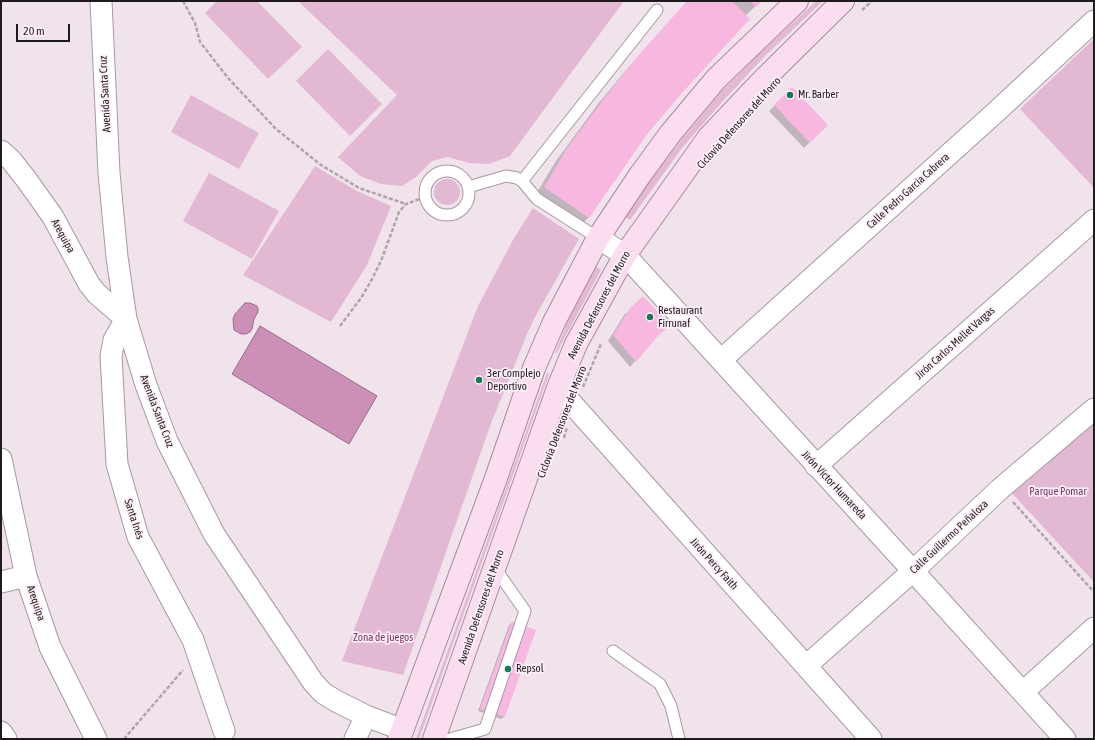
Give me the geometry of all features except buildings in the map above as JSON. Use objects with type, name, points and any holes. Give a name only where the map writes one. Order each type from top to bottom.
[{"type":"main road","points":[[401,734],[495,481],[534,368],[554,322],[598,238],[640,175],[670,134],[716,79],[797,1]]},
{"type":"main road","name":"Avenida Defensores del Morro","points":[[434,739],[558,388],[576,344],[624,255],[709,137],[761,82],[852,6]]},
{"type":"street","name":"Avenida Santa Cruz","points":[[101,1],[109,173],[126,319],[146,385],[166,441],[214,534],[313,682],[323,693],[336,702],[401,734]]},
{"type":"street","name":"Calle Pedro Garcia Cabrera","points":[[721,360],[997,111],[1094,21]]},
{"type":"street","name":"Arequipa","points":[[1,151],[11,160],[26,179],[53,217],[89,284],[97,294],[126,319]]},
{"type":"street","name":"Jirón Carlos Mellet Vargas","points":[[816,466],[1094,220]]},
{"type":"street","name":"Jirón Víctor Humareda","points":[[598,238],[624,255],[1065,739]]},
{"type":"street","name":"Santa Inés","points":[[126,319],[114,340],[111,356],[117,464],[138,537],[193,640],[224,731]]},
{"type":"street","name":"Jirón Percy Faith","points":[[558,388],[871,739]]},
{"type":"street","name":"Calle Guillermo Peñaloza","points":[[806,666],[913,571],[1000,489],[1094,409]]},
{"type":"street","name":"Arequipa","points":[[1,459],[26,576],[50,647],[96,739]]},
{"type":"street","points":[[1,582],[26,576]]},
{"type":"street","points":[[1023,692],[1094,628]]},
{"type":"street","points":[[355,739],[366,716]]},
{"type":"street","points":[[1,732],[6,739]]},
{"type":"lane","points":[[522,180],[657,10]]},
{"type":"lane","points":[[440,172],[454,172],[465,181],[468,187],[469,195],[467,202],[457,213],[450,215],[442,215],[435,212],[430,208],[425,197],[426,187],[429,180],[440,172]]},
{"type":"lane","points":[[468,187],[506,176],[517,178],[522,180],[537,199],[598,238]]},
{"type":"lane","points":[[450,739],[485,729],[526,611],[495,568]]},
{"type":"lane","points":[[613,651],[660,684],[671,706],[679,739]]},
{"type":"path","points":[[183,1],[195,23],[200,42],[228,78],[276,129],[321,165],[359,188],[406,204]]},
{"type":"path","points":[[852,6],[872,1]]},
{"type":"path","points":[[340,326],[361,298],[371,281],[381,261],[399,212],[406,204],[425,197]]},
{"type":"path","name":"Ciclovía Defensores del Morro","points":[[561,445],[603,338]]},
{"type":"path","points":[[1000,489],[1094,592]]},
{"type":"path","points":[[124,739],[184,670],[199,656]]},
{"type":"green space","points":[[217,1],[257,1],[302,47],[268,79],[205,13]]},
{"type":"green space","points":[[298,1],[624,1],[510,156],[489,164],[470,163],[447,157],[432,161],[416,177],[402,186],[381,184],[360,176],[338,157],[397,95]]},
{"type":"green space","points":[[816,1],[823,1],[765,56],[723,101],[682,148],[630,220],[625,217],[654,173],[721,92]]},
{"type":"green space","points":[[1094,39],[1094,188],[1020,109]]},
{"type":"green space","points":[[328,49],[382,104],[350,136],[296,81]]},
{"type":"green space","points":[[191,95],[259,133],[239,169],[171,132]]},
{"type":"green space","points":[[315,166],[357,191],[391,206],[367,265],[331,322],[243,275]]},
{"type":"green space","points":[[209,173],[279,211],[252,259],[183,221]]},
{"type":"green space","points":[[447,179],[456,183],[460,192],[456,201],[447,205],[438,201],[434,192],[438,183]]},
{"type":"green space","name":"3er Complejo Deportivo","points":[[533,208],[579,239],[527,334],[490,426],[403,675],[342,661],[478,306],[513,240]]},
{"type":"green space","points":[[595,266],[601,270],[556,354],[555,353],[569,318]]},
{"type":"green space","points":[[547,373],[549,374],[419,739],[416,739]]},
{"type":"green space","name":"Parque Pomar","points":[[1094,414],[1094,582],[1008,489]]},
{"type":"shaded area","points":[[245,303],[250,303],[257,306],[258,312],[250,332],[241,334],[234,330],[233,319],[235,314]]},
{"type":"shaded area","points":[[260,326],[377,396],[349,444],[232,374]]},
{"type":"place","name":"Mr. Barber","points":[[790,95]]},
{"type":"place","name":"Restaurant Firrunaf","points":[[650,317]]},
{"type":"place","name":"3er Complejo Deportivo","points":[[479,380]]},
{"type":"place","name":"Repsol","points":[[508,669]]},
{"type":"park label","name":"Zona de juegos","points":[[383,638]]}]
